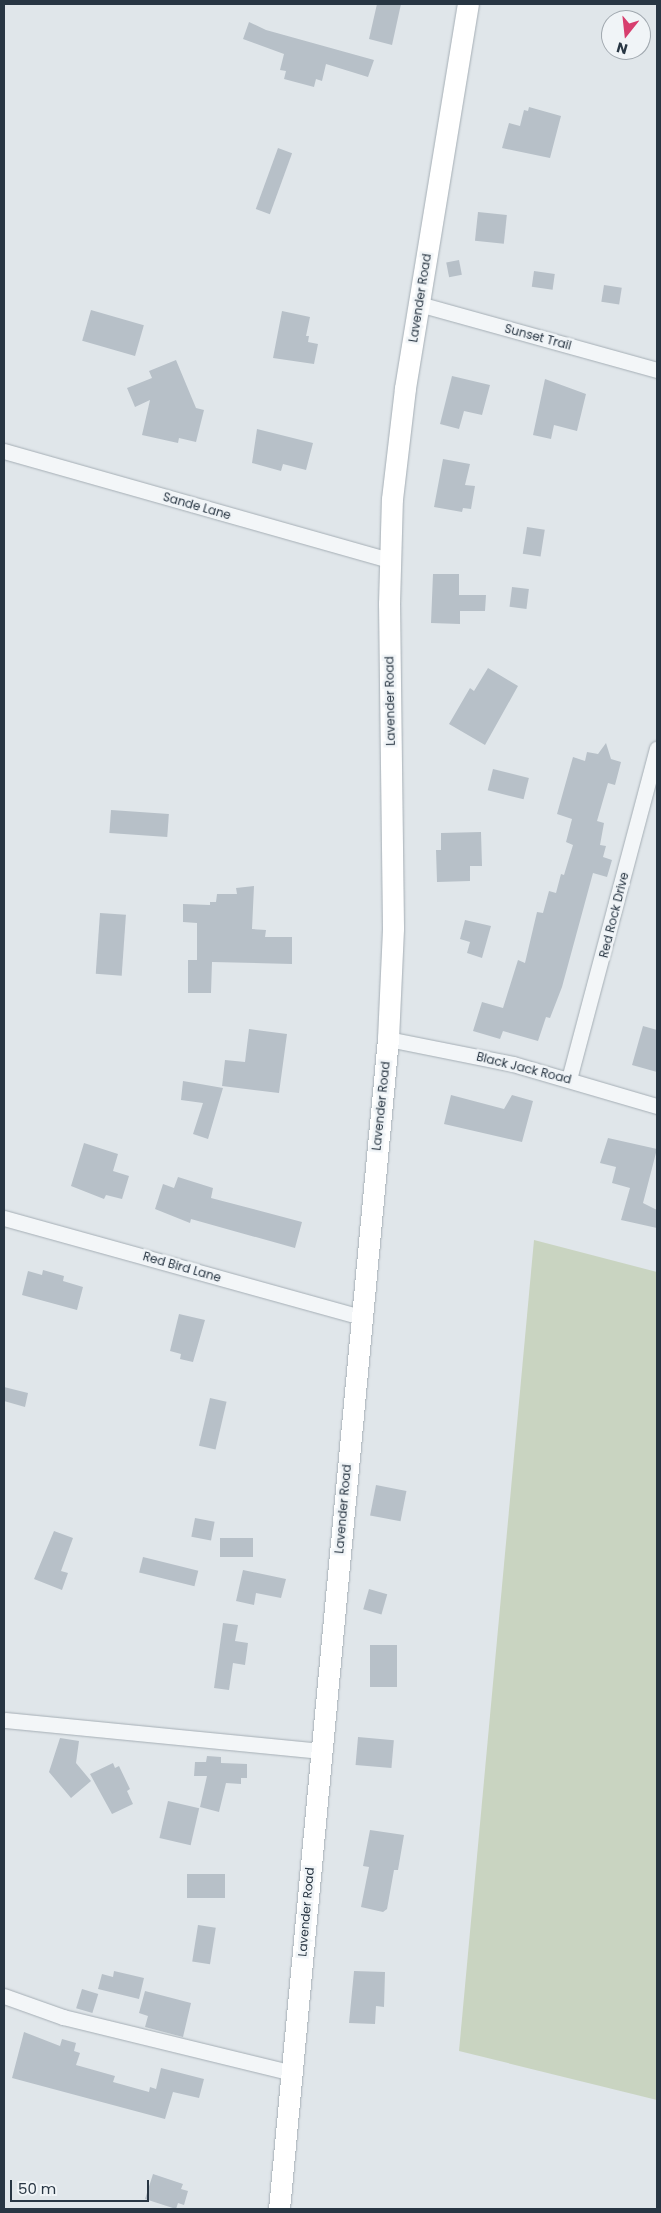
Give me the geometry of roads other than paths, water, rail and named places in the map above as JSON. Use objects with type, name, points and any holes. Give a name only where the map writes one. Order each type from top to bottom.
[{"type":"street","name":"Lavender Road","points":[[279,2209],[360,1317],[388,1039],[393,928],[390,560],[400,422],[468,4]]},
{"type":"street","name":"Sunset Trail","points":[[419,304],[657,370]]},
{"type":"street","name":"Sande Lane","points":[[4,451],[390,560]]},
{"type":"street","name":"Red Rock Drive","points":[[570,1079],[657,750]]},
{"type":"street","name":"Black Jack Road","points":[[388,1039],[513,1064],[570,1079],[657,1106]]},
{"type":"street","name":"Red Bird Lane","points":[[4,1218],[360,1317]]},
{"type":"street","points":[[5,1720],[321,1750]]},
{"type":"street","points":[[4,1996],[63,2016],[292,2073]]}]
